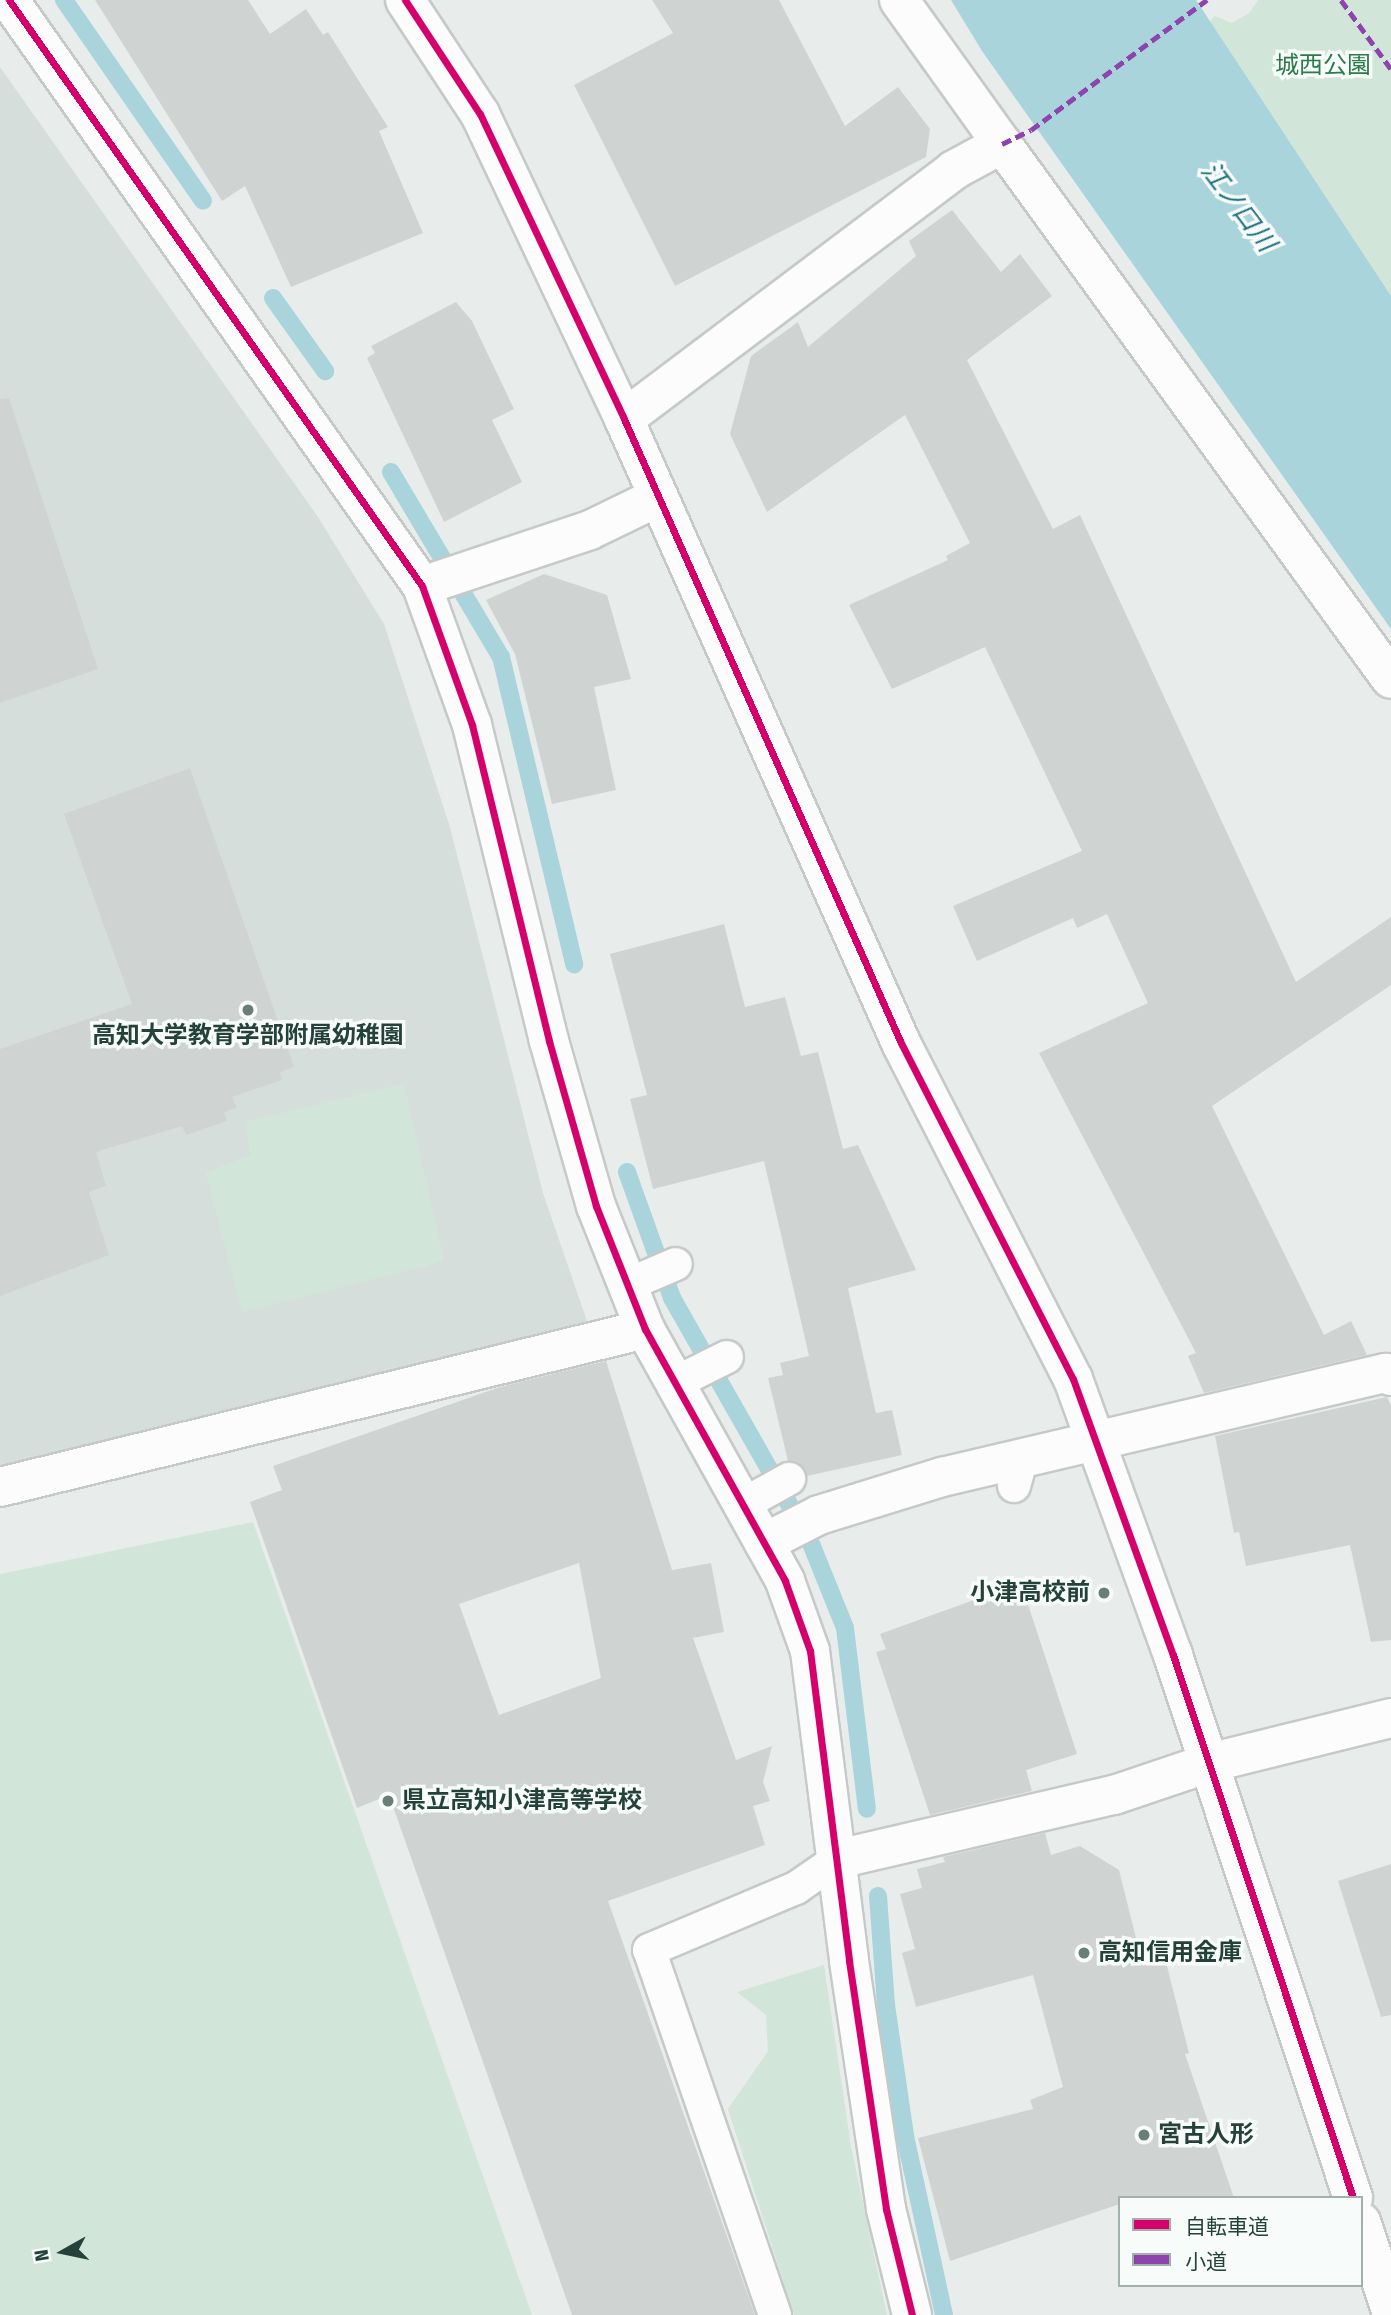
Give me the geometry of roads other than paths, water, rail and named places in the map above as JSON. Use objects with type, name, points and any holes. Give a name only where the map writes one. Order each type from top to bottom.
[{"type":"street","points":[[9,0],[422,586],[472,725],[553,1053],[596,1206],[650,1275],[645,1329],[686,1377],[790,1530],[785,1581],[810,1651],[886,2209],[912,2315]]},
{"type":"street","points":[[405,0],[480,114],[624,419],[901,1043],[1073,1380],[1209,1763],[1352,2196]]},
{"type":"street","points":[[899,0],[1391,679]]},
{"type":"street","points":[[624,419],[954,170],[1002,144]]},
{"type":"street","points":[[422,586],[590,530],[659,497]]},
{"type":"street","points":[[0,1488],[645,1329]]},
{"type":"street","points":[[790,1530],[883,1503],[1018,1472],[1095,1441],[1386,1373],[1391,1376]]},
{"type":"street","points":[[838,1859],[1114,1795],[1209,1763],[1391,1718]]},
{"type":"street","points":[[1363,2227],[1391,2310]]},
{"type":"lane","points":[[686,1377],[727,1357]]},
{"type":"lane","points":[[775,2315],[649,1950],[796,1888],[838,1859]]},
{"type":"water","name":"江ノ口川","points":[[951,0],[1196,0],[1391,296],[1391,629],[982,51]]},
{"type":"waterway","points":[[64,0],[203,201]]},
{"type":"waterway","points":[[273,298],[325,371]]},
{"type":"waterway","points":[[391,472],[501,657],[574,964]]},
{"type":"waterway","points":[[627,1172],[672,1298],[810,1541],[845,1628],[867,1809]]},
{"type":"waterway","points":[[878,1896],[886,2005],[905,2136],[944,2315]]},
{"type":"place","name":"高知大学教育学部附属幼稚園","points":[[248,1010]]},
{"type":"place","name":"小津高校前","points":[[1104,1593]]},
{"type":"place","name":"県立高知小津高等学校","points":[[388,1801]]},
{"type":"place","name":"高知信用金庫","points":[[1084,1953]]},
{"type":"place","name":"宮古人形","points":[[1144,2135]]},
{"type":"park label","name":"城西公園","points":[[1323,66]]}]
